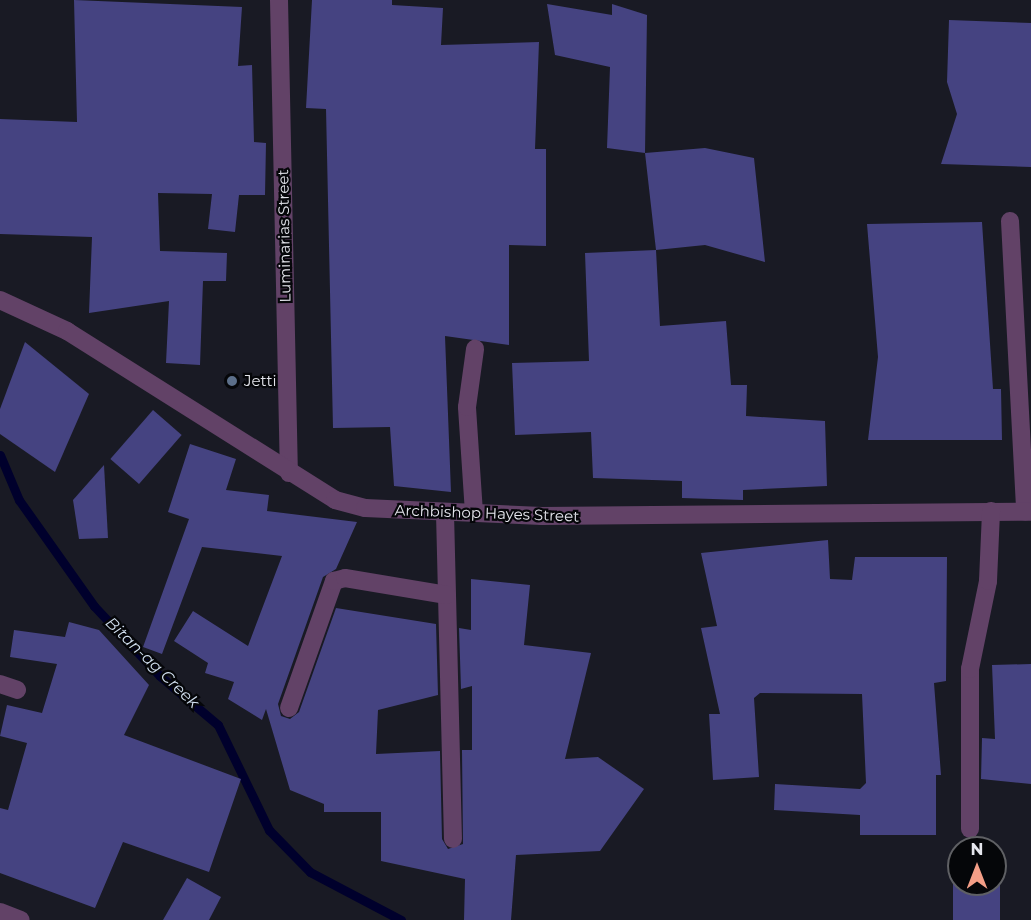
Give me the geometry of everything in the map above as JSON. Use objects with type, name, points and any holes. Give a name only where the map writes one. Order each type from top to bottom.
[{"type":"street","name":"Luminarias Street","points":[[279,0],[289,473]]},
{"type":"street","points":[[1010,221],[1028,512]]},
{"type":"street","name":"Archbishop Hayes Street","points":[[0,300],[67,331],[335,500],[445,513],[1028,512]]},
{"type":"street","points":[[474,513],[467,407],[475,349]]},
{"type":"street","points":[[970,829],[970,669],[988,581],[991,511]]},
{"type":"street","points":[[445,513],[453,839]]},
{"type":"street","points":[[289,708],[334,581],[345,578],[447,595]]},
{"type":"street","points":[[0,912],[21,920]]},
{"type":"building","points":[[74,0],[242,7],[238,66],[252,65],[254,142],[266,143],[265,195],[239,195],[235,232],[208,229],[212,194],[158,193],[160,251],[227,253],[226,281],[203,281],[200,365],[166,363],[169,301],[89,313],[92,237],[0,234],[0,119],[77,122]]},
{"type":"building","points":[[312,0],[392,0],[392,5],[443,8],[441,45],[539,42],[535,149],[546,149],[546,246],[509,245],[509,345],[445,336],[451,492],[394,486],[390,427],[333,428],[326,109],[306,108]]},
{"type":"building","points":[[547,4],[612,15],[612,4],[647,15],[645,153],[607,148],[610,67],[555,55]]},
{"type":"building","points":[[949,20],[1031,23],[1031,167],[941,164],[957,114],[947,82]]},
{"type":"building","points":[[705,148],[754,158],[765,262],[705,245],[656,250],[645,153]]},
{"type":"building","points":[[982,222],[993,389],[1001,389],[1002,440],[868,440],[878,357],[867,224]]},
{"type":"building","points":[[656,250],[660,326],[726,321],[731,385],[747,385],[746,416],[825,421],[827,486],[743,490],[743,500],[682,498],[682,481],[593,478],[591,432],[515,435],[512,363],[589,361],[585,253]]},
{"type":"building","points":[[25,342],[89,394],[55,472],[0,434],[0,409]]},
{"type":"building","points":[[153,410],[182,435],[139,484],[110,459]]},
{"type":"building","points":[[190,444],[236,459],[226,490],[269,495],[267,511],[357,522],[336,569],[323,577],[278,704],[281,716],[290,719],[299,712],[336,608],[436,624],[438,695],[378,710],[376,754],[440,751],[442,839],[448,849],[463,844],[462,750],[472,750],[472,686],[461,689],[459,628],[471,630],[471,579],[530,585],[524,645],[591,653],[565,759],[598,757],[644,789],[600,851],[516,855],[511,920],[464,920],[465,879],[381,861],[381,812],[324,812],[324,804],[290,790],[266,709],[262,720],[228,699],[234,682],[205,673],[208,663],[174,641],[193,611],[248,646],[282,556],[202,547],[162,654],[143,647],[189,519],[168,512]]},
{"type":"building","points":[[104,465],[108,538],[79,539],[73,500]]},
{"type":"building","points":[[828,540],[830,579],[852,580],[855,557],[947,557],[946,681],[934,683],[941,775],[936,775],[936,835],[860,835],[860,815],[774,810],[775,784],[860,789],[866,783],[862,694],[760,693],[754,698],[759,777],[713,780],[709,714],[720,714],[701,628],[717,626],[701,553]]},
{"type":"building","points":[[69,622],[99,630],[149,685],[124,735],[241,779],[209,872],[123,842],[95,908],[0,873],[0,808],[8,810],[27,743],[0,736],[7,705],[42,713],[57,664],[10,657],[14,630],[65,637]]},
{"type":"building","points":[[1031,664],[1031,784],[981,779],[982,738],[995,739],[992,665]]},
{"type":"building","points":[[187,878],[221,897],[209,920],[163,920]]},
{"type":"building","points":[[953,896],[1000,896],[1000,920],[953,920]]},
{"type":"waterway","name":"Bitan-ag Creek","points":[[0,455],[19,500],[94,606],[160,676],[218,725],[269,830],[310,872],[401,920]]},
{"type":"place","name":"Jetti","points":[[232,381]]}]
